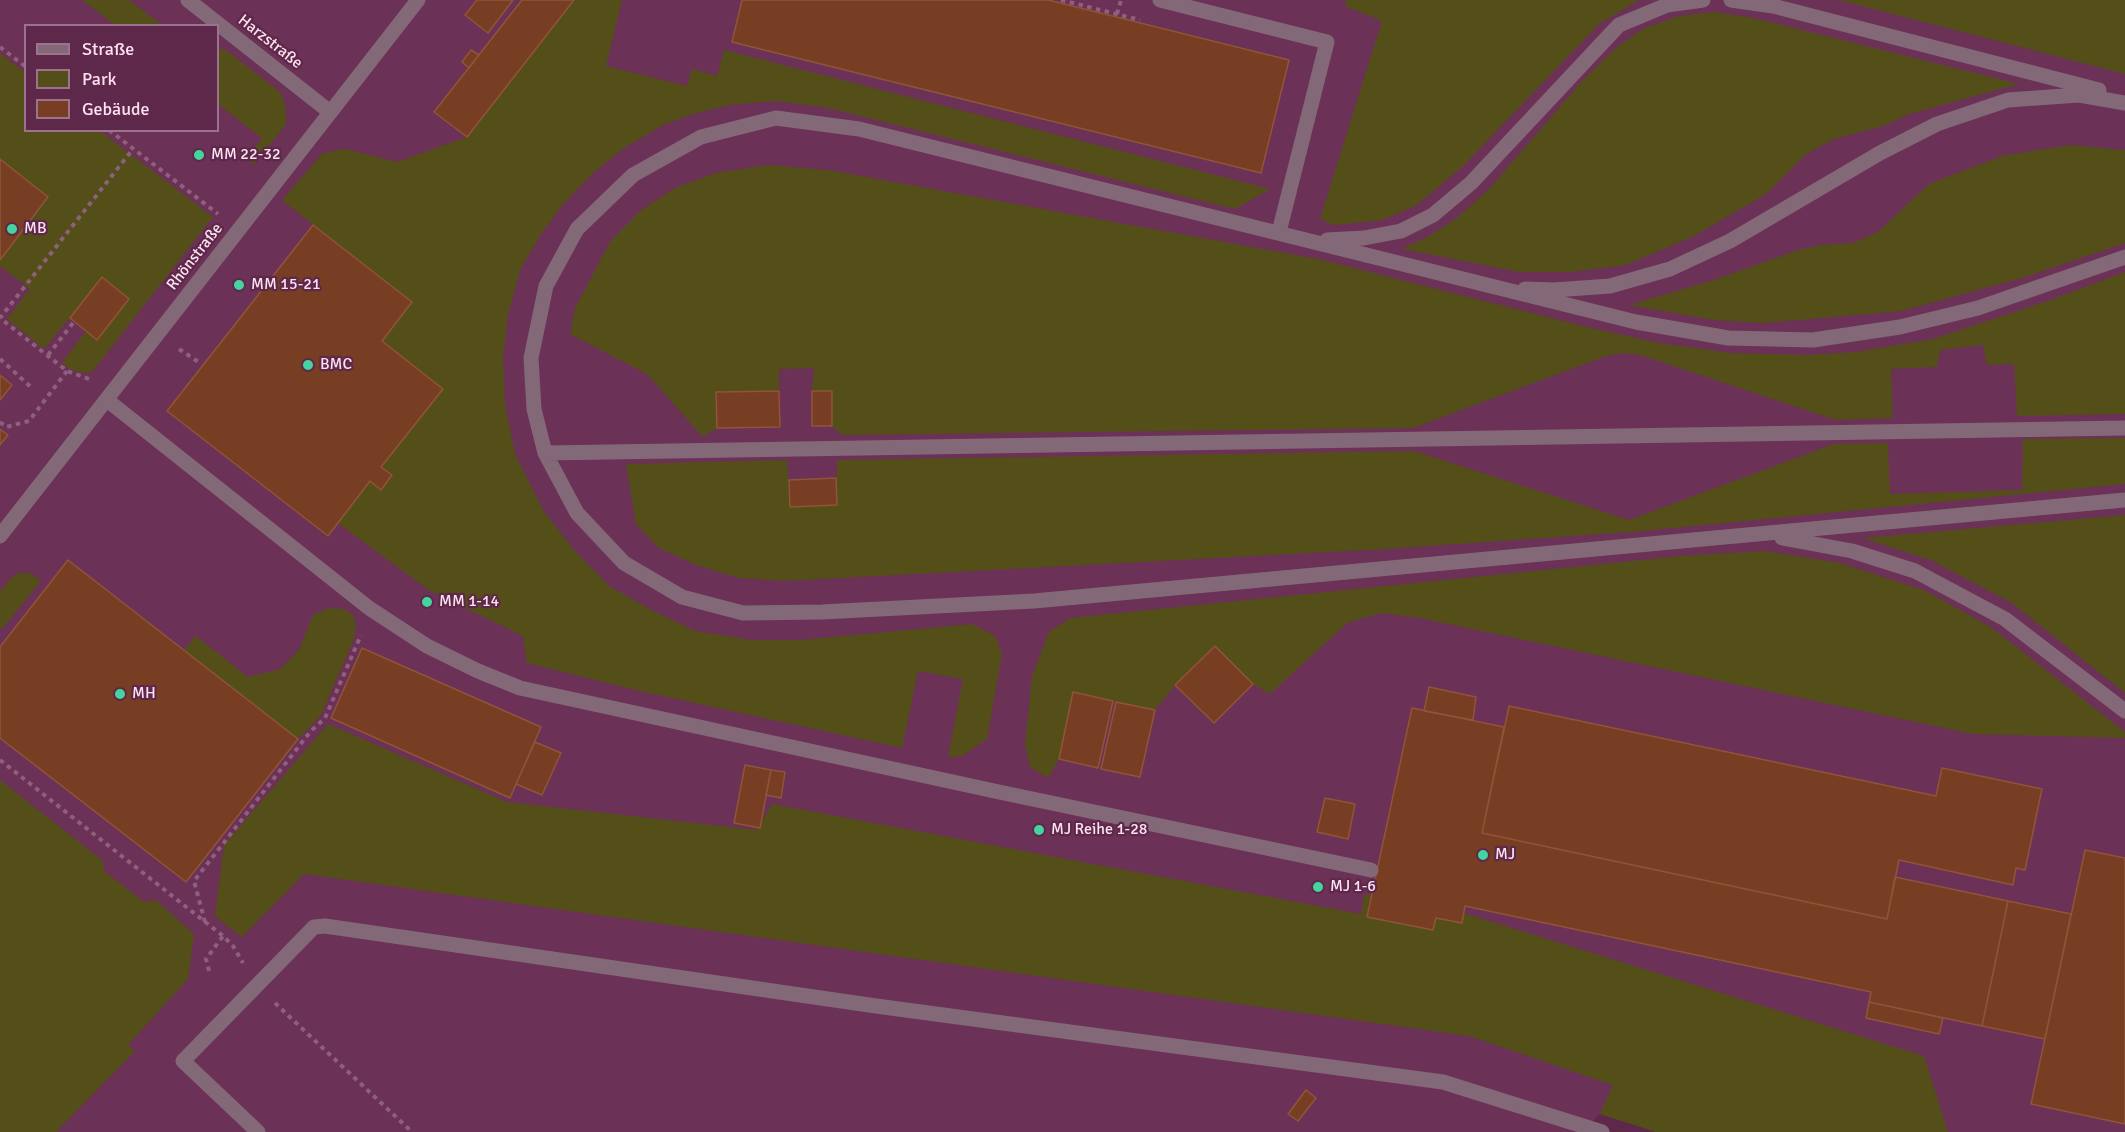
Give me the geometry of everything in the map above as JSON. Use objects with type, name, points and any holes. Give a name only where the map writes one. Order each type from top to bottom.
[{"type":"lane","name":"Harzstraße","points":[[188,0],[218,24]]},
{"type":"lane","name":"Rhönstraße","points":[[0,536],[418,0]]},
{"type":"lane","points":[[1160,0],[1327,42],[1279,232]]},
{"type":"lane","points":[[1313,241],[1364,238],[1401,231],[1433,215],[1471,183],[1618,25],[1667,5],[1703,0]]},
{"type":"lane","points":[[1731,0],[1773,6],[2125,97]]},
{"type":"lane","name":"Harzstraße","points":[[219,24],[330,112]]},
{"type":"lane","points":[[1495,288],[1554,290],[1610,285],[1670,269],[1730,241],[1880,153],[1937,124],[2008,100],[2079,95],[2125,103]]},
{"type":"lane","points":[[2125,257],[1978,308],[1900,327],[1813,340],[1728,338],[1636,322],[859,129],[776,118],[701,137],[633,175],[577,229],[546,286],[531,358],[534,409],[545,453],[577,513],[624,563],[682,597],[742,614],[1034,601],[2125,500]]},
{"type":"lane","points":[[107,400],[369,609],[427,646],[520,688],[1371,870]]},
{"type":"lane","points":[[545,453],[2125,428]]},
{"type":"lane","points":[[1765,534],[1852,551],[1915,571],[2005,619],[2125,711]]},
{"type":"lane","points":[[258,1132],[183,1061],[314,927],[325,926],[866,1004],[1443,1082],[1600,1131]]},
{"type":"path","points":[[1117,14],[1121,0]]},
{"type":"path","points":[[0,47],[24,65]]},
{"type":"path","points":[[111,132],[221,216]]},
{"type":"path","points":[[125,377],[103,366],[93,380],[68,371],[0,318],[133,149]]},
{"type":"path","points":[[48,356],[73,323]]},
{"type":"path","points":[[0,359],[32,388]]},
{"type":"path","points":[[0,422],[6,427],[29,421],[68,371]]},
{"type":"path","points":[[206,923],[194,881],[310,732],[326,718],[366,625],[369,609]]},
{"type":"path","points":[[0,760],[223,936],[232,946],[257,986],[412,1132]]},
{"type":"path","points":[[209,971],[206,960],[223,936]]},
{"type":"shaded area","points":[[0,0],[2125,0],[2125,1132],[1656,1132],[1600,1114],[1582,1132],[0,1132]]},
{"type":"green space","points":[[82,0],[129,0],[161,24],[114,24]]},
{"type":"green space","points":[[574,0],[622,0],[606,66],[687,86],[692,69],[717,76],[724,50],[1270,189],[1235,209],[824,107],[775,101],[729,105],[693,114],[663,125],[624,148],[594,172],[563,204],[541,234],[521,268],[508,314],[503,358],[505,405],[515,454],[543,510],[574,550],[609,586],[695,631],[752,640],[801,640],[972,624],[995,636],[1002,654],[987,739],[962,756],[948,757],[963,679],[918,671],[902,748],[640,691],[527,663],[523,636],[430,591],[338,523],[370,481],[381,489],[392,476],[381,467],[442,389],[382,341],[412,302],[282,200],[323,153],[345,149],[397,162],[467,137]]},
{"type":"green space","points":[[1346,0],[1639,0],[1599,24],[1463,166],[1417,205],[1382,220],[1334,225],[1320,219],[1382,21],[1345,6]]},
{"type":"green space","points":[[1839,0],[2125,0],[2125,74]]},
{"type":"green space","points":[[1714,12],[1753,18],[2019,84],[1909,114],[1883,126],[1834,139],[1806,154],[1766,194],[1694,236],[1626,265],[1570,272],[1520,272],[1402,249],[1429,236],[1457,218],[1489,189],[1583,80],[1618,46],[1645,28],[1679,16]]},
{"type":"green space","points":[[219,49],[226,50],[280,92],[285,104],[286,124],[254,165],[246,159],[262,138],[219,105]]},
{"type":"green space","points":[[0,53],[24,72],[24,132],[101,132],[213,217],[92,372],[82,373],[62,363],[86,331],[97,340],[102,278],[44,349],[7,319],[30,289],[0,266],[0,260],[48,197],[0,159]]},
{"type":"green space","points":[[2070,145],[2125,150],[2125,243],[2025,277],[1901,311],[1764,323],[1714,320],[1629,305],[1714,280],[1798,250],[1820,245],[1853,243],[1878,232],[1929,184],[2002,156]]},
{"type":"green space","points":[[768,165],[828,170],[1318,259],[1591,328],[1659,343],[1731,353],[1808,355],[1856,352],[1933,339],[2048,301],[2125,272],[2125,414],[2017,416],[2014,364],[1987,365],[1983,345],[1940,350],[1937,367],[1891,369],[1893,418],[1836,420],[1640,355],[1623,353],[1606,356],[1413,428],[842,435],[832,426],[832,391],[812,391],[814,368],[779,369],[779,391],[716,393],[717,428],[703,437],[647,374],[570,334],[575,308],[610,242],[640,211],[675,188],[716,173]]},
{"type":"green space","points":[[2125,438],[2125,484],[1631,532],[1385,549],[784,581],[739,578],[696,565],[659,548],[636,524],[626,464],[787,460],[790,507],[837,504],[837,460],[1414,451],[1629,520],[1834,444],[1888,443],[1890,494],[2022,490],[2023,439]]},
{"type":"green space","points":[[2125,515],[2125,693],[2012,603],[1933,561],[1863,538]]},
{"type":"green space","points":[[1765,551],[1840,563],[1926,591],[1992,628],[2125,732],[2125,738],[1973,734],[1420,618],[1381,613],[1347,623],[1270,694],[1253,684],[1215,646],[1175,685],[1155,710],[1074,692],[1059,759],[1048,778],[1030,767],[1025,744],[1032,676],[1049,632],[1070,618],[1681,556]]},
{"type":"green space","points":[[19,573],[31,573],[41,581],[2,629],[0,627],[0,592],[10,579]]},
{"type":"green space","points":[[328,608],[344,609],[354,616],[356,627],[354,639],[321,715],[298,739],[184,650],[196,636],[248,677],[280,669],[299,650],[313,615]]},
{"type":"green space","points":[[328,724],[507,802],[757,830],[772,804],[1361,914],[1364,894],[1470,915],[1924,1056],[1948,1132],[1656,1132],[1600,1114],[1613,1085],[1469,1036],[304,874],[242,937],[215,916],[224,845]]},
{"type":"green space","points":[[0,780],[103,861],[104,871],[144,902],[156,900],[194,934],[188,979],[128,1045],[135,1051],[56,1132],[0,1132]]},
{"type":"building","points":[[477,0],[513,0],[488,33],[465,15]]},
{"type":"building","points":[[522,0],[574,0],[467,137],[434,112]]},
{"type":"building","points":[[742,0],[1048,0],[1289,60],[1261,173],[732,42]]},
{"type":"building","points":[[471,50],[479,55],[469,68],[462,62]]},
{"type":"building","name":"MB","points":[[0,159],[48,197],[0,260]]},
{"type":"building","name":"BMC","points":[[313,225],[412,302],[382,341],[443,389],[381,467],[392,475],[381,490],[370,481],[328,536],[167,411]]},
{"type":"building","points":[[102,277],[129,299],[97,340],[70,318]]},
{"type":"building","points":[[0,375],[12,385],[0,400]]},
{"type":"building","points":[[779,391],[780,427],[717,428],[716,392]]},
{"type":"building","points":[[812,391],[832,391],[832,426],[812,426]]},
{"type":"building","points":[[0,429],[8,435],[0,445]]},
{"type":"building","points":[[836,478],[837,505],[790,507],[789,480]]},
{"type":"building","name":"MH","points":[[68,560],[298,739],[186,882],[0,738],[0,647]]},
{"type":"building","points":[[1215,646],[1253,684],[1214,723],[1175,685]]},
{"type":"building","points":[[362,648],[541,727],[510,798],[331,718]]},
{"type":"building","points":[[1429,687],[1476,697],[1473,720],[1424,711]]},
{"type":"building","points":[[1073,692],[1113,701],[1098,768],[1059,759]]},
{"type":"building","points":[[1116,702],[1155,710],[1140,777],[1101,769]]},
{"type":"building","points":[[1509,706],[1936,796],[1942,768],[2042,789],[2025,870],[2016,868],[2013,885],[1899,860],[1887,919],[1482,833]]},
{"type":"building","name":"MJ","points":[[1412,708],[1504,727],[1482,833],[1887,919],[1895,877],[2008,901],[1982,1026],[1869,1002],[1871,992],[1465,906],[1462,923],[1436,918],[1433,930],[1367,917]]},
{"type":"building","points":[[535,742],[561,753],[542,795],[516,784]]},
{"type":"building","points":[[745,765],[771,770],[760,828],[734,823]]},
{"type":"building","points":[[771,770],[785,772],[781,798],[766,795]]},
{"type":"building","points":[[1325,798],[1355,804],[1348,839],[1317,832]]},
{"type":"building","points":[[2085,850],[2125,858],[2125,1124],[2031,1104]]},
{"type":"building","points":[[2008,901],[2071,914],[2045,1039],[1982,1026]]},
{"type":"building","points":[[1869,1002],[1943,1018],[1939,1034],[1866,1018]]},
{"type":"building","points":[[1306,1090],[1316,1098],[1298,1121],[1288,1114]]},
{"type":"place","name":"MM 22-32","points":[[199,155]]},
{"type":"place","name":"MB","points":[[12,229]]},
{"type":"place","name":"MM 15-21","points":[[239,285]]},
{"type":"place","name":"BMC","points":[[308,365]]},
{"type":"place","name":"MM 1-14","points":[[427,602]]},
{"type":"place","name":"MH","points":[[120,694]]},
{"type":"place","name":"MJ Reihe 1-28","points":[[1039,830]]},
{"type":"place","name":"MJ","points":[[1483,855]]},
{"type":"place","name":"MJ 1-6","points":[[1318,887]]}]
